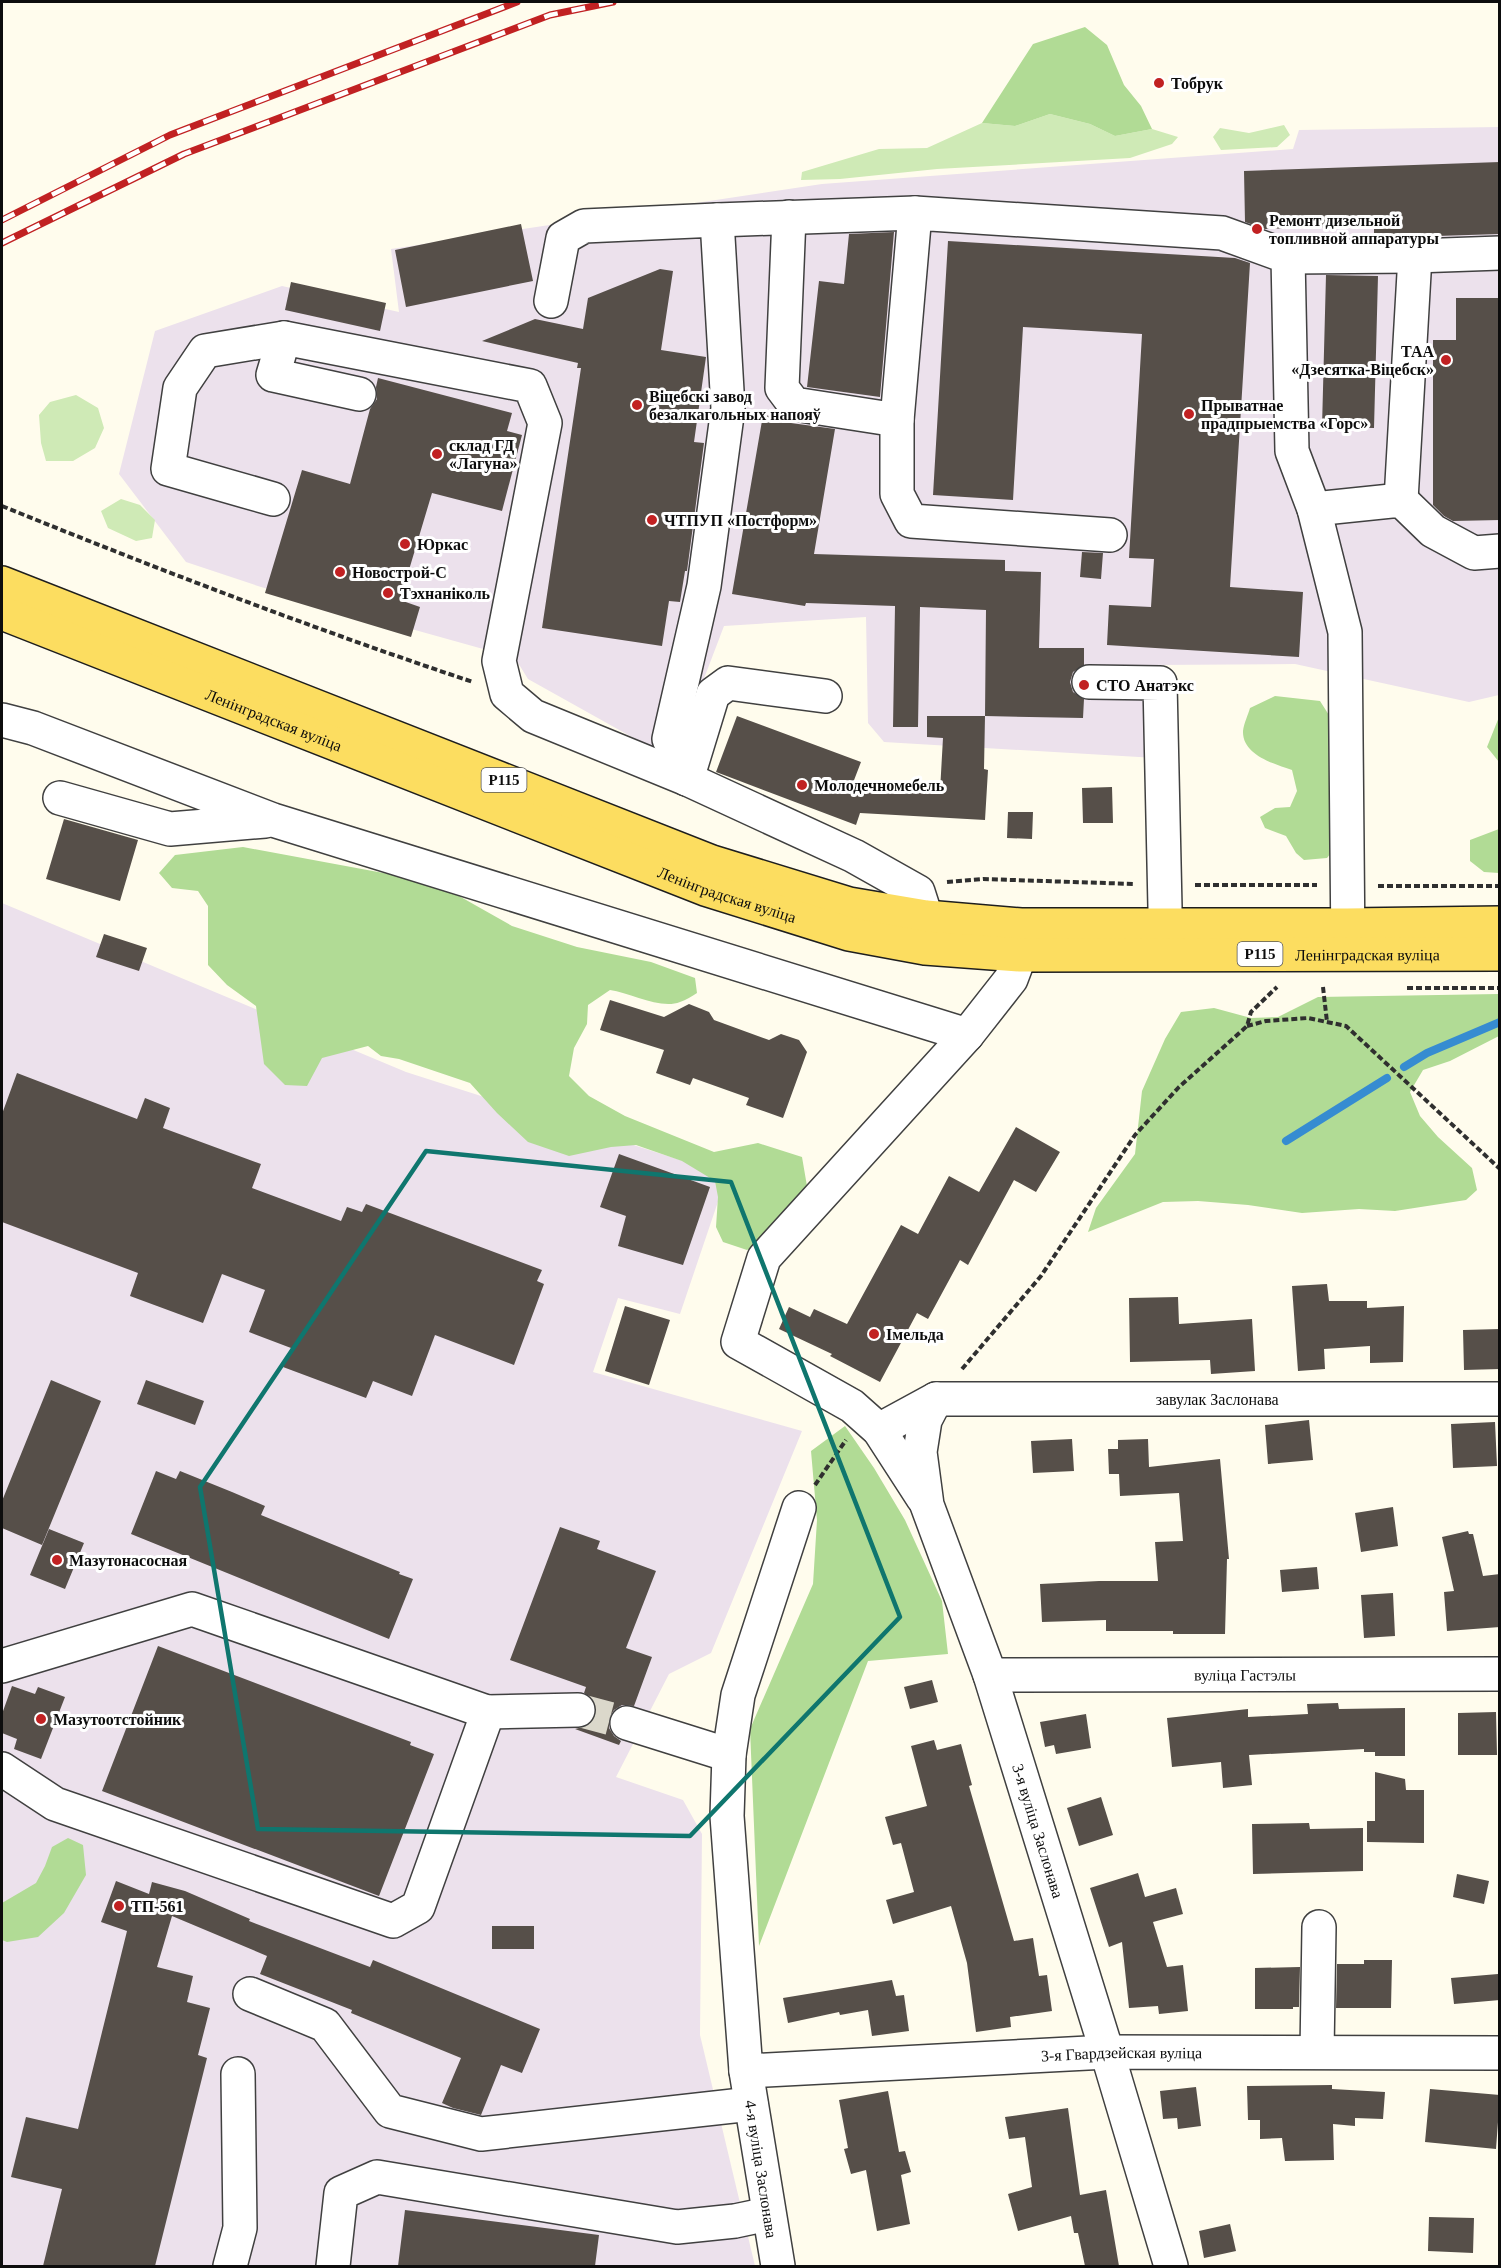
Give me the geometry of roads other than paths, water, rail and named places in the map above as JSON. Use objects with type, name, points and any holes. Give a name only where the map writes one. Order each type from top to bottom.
[{"type":"main road","name":"Ленінградская вуліца","points":[[2,583],[712,862],[849,904],[926,932]]},
{"type":"main road","name":"Ленінградская вуліца","points":[[2,613],[705,889],[849,934],[926,932],[1021,940],[1348,939],[1500,954]]},
{"type":"main road","name":"Ленінградская вуліца","points":[[1348,939],[1500,923]]},
{"type":"street","points":[[915,213],[897,420],[897,494],[911,520],[1110,535]]},
{"type":"street","points":[[551,301],[563,238],[584,226],[915,213],[1222,233],[1288,257],[1500,253]]},
{"type":"street","points":[[789,218],[782,388],[794,404],[897,420]]},
{"type":"street","points":[[687,779],[669,739],[704,586],[728,408],[717,220]]},
{"type":"street","points":[[1415,256],[1401,500],[1432,531],[1474,553],[1500,551]]},
{"type":"street","points":[[1288,257],[1292,451],[1314,509],[1345,632],[1348,939]]},
{"type":"street","points":[[284,338],[273,375],[359,394]]},
{"type":"street","points":[[273,499],[168,469],[180,388],[205,351],[284,338],[530,386],[545,423],[499,661],[507,694],[533,716],[687,779],[854,856],[918,892],[926,932]]},
{"type":"street","points":[[1314,509],[1401,500]]},
{"type":"street","points":[[1089,682],[1160,683],[1166,939]]},
{"type":"street","points":[[687,779],[713,694],[728,683],[825,696]]},
{"type":"street","points":[[2,720],[33,728],[273,820],[968,1035]]},
{"type":"street","points":[[60,798],[170,829],[273,820]]},
{"type":"street","points":[[927,1505],[871,1423],[852,1406],[738,1341],[764,1258],[968,1035],[1011,979],[1021,940]]},
{"type":"street","points":[[871,1423],[936,1399]]},
{"type":"street","name":"завулак Заслонава","points":[[936,1399],[1500,1400]]},
{"type":"street","name":"3-я вуліца Заслонава","points":[[936,1399],[925,1420],[920,1452],[927,1505],[990,1675],[1171,2266]]},
{"type":"street","name":"4-я вуліца Заслонава","points":[[777,2266],[746,2071],[727,1816],[729,1755],[738,1695],[799,1508]]},
{"type":"street","points":[[2,1666],[192,1609],[488,1712],[578,1710]]},
{"type":"street","name":"вуліца Гастэлы","points":[[990,1675],[1500,1674]]},
{"type":"street","points":[[2,1769],[55,1804],[393,1921],[418,1907],[488,1712]]},
{"type":"street","points":[[627,1723],[729,1755]]},
{"type":"street","points":[[1317,2052],[1319,1928]]},
{"type":"street","points":[[250,1994],[325,2025],[390,2111],[481,2134],[751,2104]]},
{"type":"street","name":"3-я Гвардзейская вуліца","points":[[746,2071],[1107,2052],[1500,2053]]},
{"type":"street","points":[[230,2266],[240,2228],[238,2074]]},
{"type":"street","points":[[333,2266],[341,2193],[377,2177],[677,2227],[735,2221],[768,2214]]},
{"type":"waterway","points":[[1404,1067],[1427,1053],[1500,1022]]},
{"type":"waterway","points":[[1286,1141],[1387,1078]]},
{"type":"tunnel","points":[[578,1710],[627,1723]]},
{"type":"railway","points":[[2,220],[170,135],[517,2]]},
{"type":"railway","points":[[2,243],[184,154],[550,15],[613,2]]},
{"type":"place","name":"Тобрук","points":[[1159,83]]},
{"type":"place","name":"Ремонт дизельной топливной аппаратуры","points":[[1257,229]]},
{"type":"place","name":"ТАА «Дзесятка-Віцебск»","points":[[1446,360]]},
{"type":"place","name":"Віцебскі завод безалкагольных напояў","points":[[637,405]]},
{"type":"place","name":"Прыватнае прадпрыемства «Горс»","points":[[1189,414]]},
{"type":"place","name":"склад ГД «Лагуна»","points":[[437,454]]},
{"type":"place","name":"ЧТПУП «Постформ»","points":[[652,520]]},
{"type":"place","name":"Юркас","points":[[405,544]]},
{"type":"place","name":"Новострой-С","points":[[340,572]]},
{"type":"place","name":"Тэхнаніколь","points":[[388,593]]},
{"type":"place","name":"СТО Анатэкс","points":[[1084,685]]},
{"type":"place","name":"Молодечномебель","points":[[802,785]]},
{"type":"place","name":"Імельда","points":[[874,1334]]},
{"type":"place","name":"Мазутонасосная","points":[[57,1560]]},
{"type":"place","name":"Мазутоотстойник","points":[[41,1719]]},
{"type":"place","name":"ТП-561","points":[[119,1906]]}]
